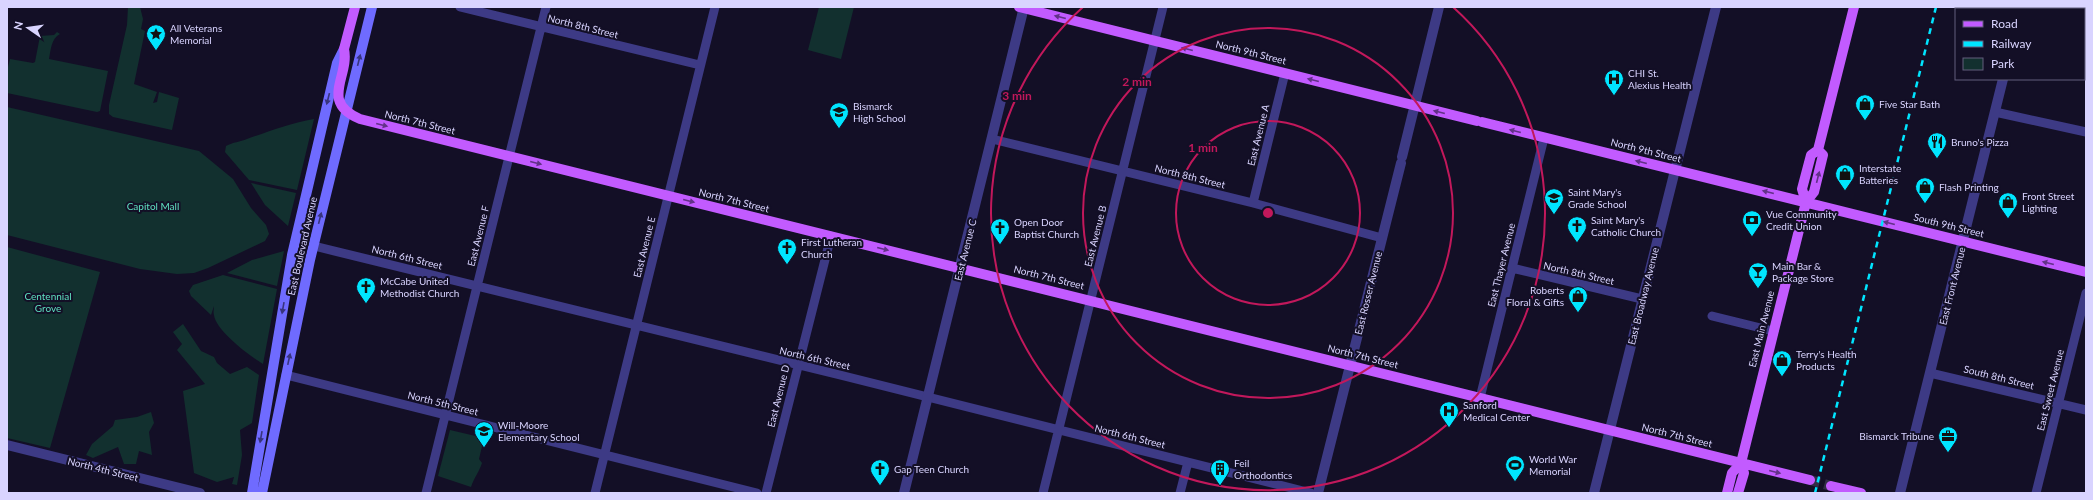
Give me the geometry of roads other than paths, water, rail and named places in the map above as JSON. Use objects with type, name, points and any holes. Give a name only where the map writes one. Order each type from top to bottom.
[{"type":"main road","name":"East Boulevard Avenue","points":[[252,493],[295,241],[337,62],[344,49],[355,7]]},
{"type":"main road","name":"East Boulevard Avenue","points":[[262,493],[314,246],[372,7]]},
{"type":"main road","name":"North 9th Street","points":[[1022,7],[1479,122],[1806,202]]},
{"type":"main road","name":"East Main Avenue","points":[[1738,493],[1744,473],[1741,463],[1773,331],[1806,202],[1814,192],[1823,155],[1818,150],[1854,7]]},
{"type":"main road","points":[[344,49],[345,56],[338,91],[340,102],[346,111]]},
{"type":"main road","name":"North 7th Street","points":[[346,111],[360,119],[1810,480]]},
{"type":"main road","name":"South 9th Street","points":[[1806,202],[2086,272]]},
{"type":"main road","name":"East Main Avenue","points":[[1727,493],[1732,472],[1741,463]]},
{"type":"main road","points":[[1831,486],[1861,493]]},
{"type":"street","name":"North 8th Street","points":[[460,7],[700,65]]},
{"type":"street","name":"East Avenue F","points":[[426,493],[546,7]]},
{"type":"street","name":"East Avenue E","points":[[595,493],[715,7]]},
{"type":"street","name":"East Avenue C","points":[[904,493],[992,139],[1022,7]]},
{"type":"street","name":"East Avenue B","points":[[1043,493],[1163,7]]},
{"type":"street","name":"East Rosser Avenue","points":[[1318,493],[1416,106],[1439,7]]},
{"type":"street","name":"East Broadway Avenue","points":[[1594,493],[1716,7]]},
{"type":"street","name":"East Avenue A","points":[[1253,203],[1285,73]]},
{"type":"street","name":"East Front Avenue","points":[[1900,493],[2003,80]]},
{"type":"street","points":[[1994,112],[2086,132]]},
{"type":"street","name":"East Thayer Avenue","points":[[1480,398],[1544,138]]},
{"type":"street","name":"North 8th Street","points":[[992,139],[1253,203],[1382,238]]},
{"type":"street","name":"East Avenue D","points":[[766,493],[797,365],[832,236]]},
{"type":"street","name":"North 6th Street","points":[[314,246],[1058,429],[1311,493]]},
{"type":"street","name":"North 8th Street","points":[[1512,268],[1642,299]]},
{"type":"street","name":"East Sweet Avenue","points":[[2036,493],[2086,293]]},
{"type":"street","points":[[1712,316],[1773,331]]},
{"type":"street","name":"South 8th Street","points":[[1930,372],[2086,410]]},
{"type":"street","name":"North 5th Street","points":[[286,375],[757,493]]},
{"type":"street","name":"North 4th Street","points":[[7,445],[200,493]]},
{"type":"street","points":[[1180,493],[1188,462]]},
{"type":"tunnel","points":[[1810,480],[1831,486]]},
{"type":"railway","points":[[1815,493],[1936,7]]},
{"type":"place","name":"All Veterans Memorial","points":[[156,51]]},
{"type":"place","name":"CHI St. Alexius Health","points":[[1614,96]]},
{"type":"place","name":"Five Star Bath","points":[[1865,121]]},
{"type":"place","name":"Bismarck High School","points":[[839,129]]},
{"type":"place","name":"Bruno's Pizza","points":[[1937,159]]},
{"type":"place","name":"Interstate Batteries","points":[[1845,191]]},
{"type":"place","name":"Flash Printing","points":[[1925,204]]},
{"type":"place","name":"Saint Mary's Grade School","points":[[1554,215]]},
{"type":"place","name":"Front Street Lighting","points":[[2008,219]]},
{"type":"place","name":"Vue Community Credit Union","points":[[1752,237]]},
{"type":"place","name":"Saint Mary's Catholic Church","points":[[1577,243]]},
{"type":"place","name":"Open Door Baptist Church","points":[[1000,245]]},
{"type":"place","name":"First Lutheran Church","points":[[787,265]]},
{"type":"place","name":"Main Bar & Package Store","points":[[1758,289]]},
{"type":"place","name":"McCabe United Methodist Church","points":[[366,304]]},
{"type":"place","name":"Roberts Floral & Gifts","points":[[1578,313]]},
{"type":"place","name":"Terry's Health Products","points":[[1782,377]]},
{"type":"place","name":"Sanford Medical Center","points":[[1449,428]]},
{"type":"place","name":"Will-Moore Elementary School","points":[[484,448]]},
{"type":"place","name":"Bismarck Tribune","points":[[1948,453]]},
{"type":"place","name":"World War Memorial","points":[[1515,482]]},
{"type":"place","name":"Gap Teen Church","points":[[880,486]]},
{"type":"place","name":"Feil Orthodontics","points":[[1220,486]]},
{"type":"park label","name":"Capitol Mall","points":[[153,206]]},
{"type":"park label","name":"Centennial Grove","points":[[48,302]]}]
